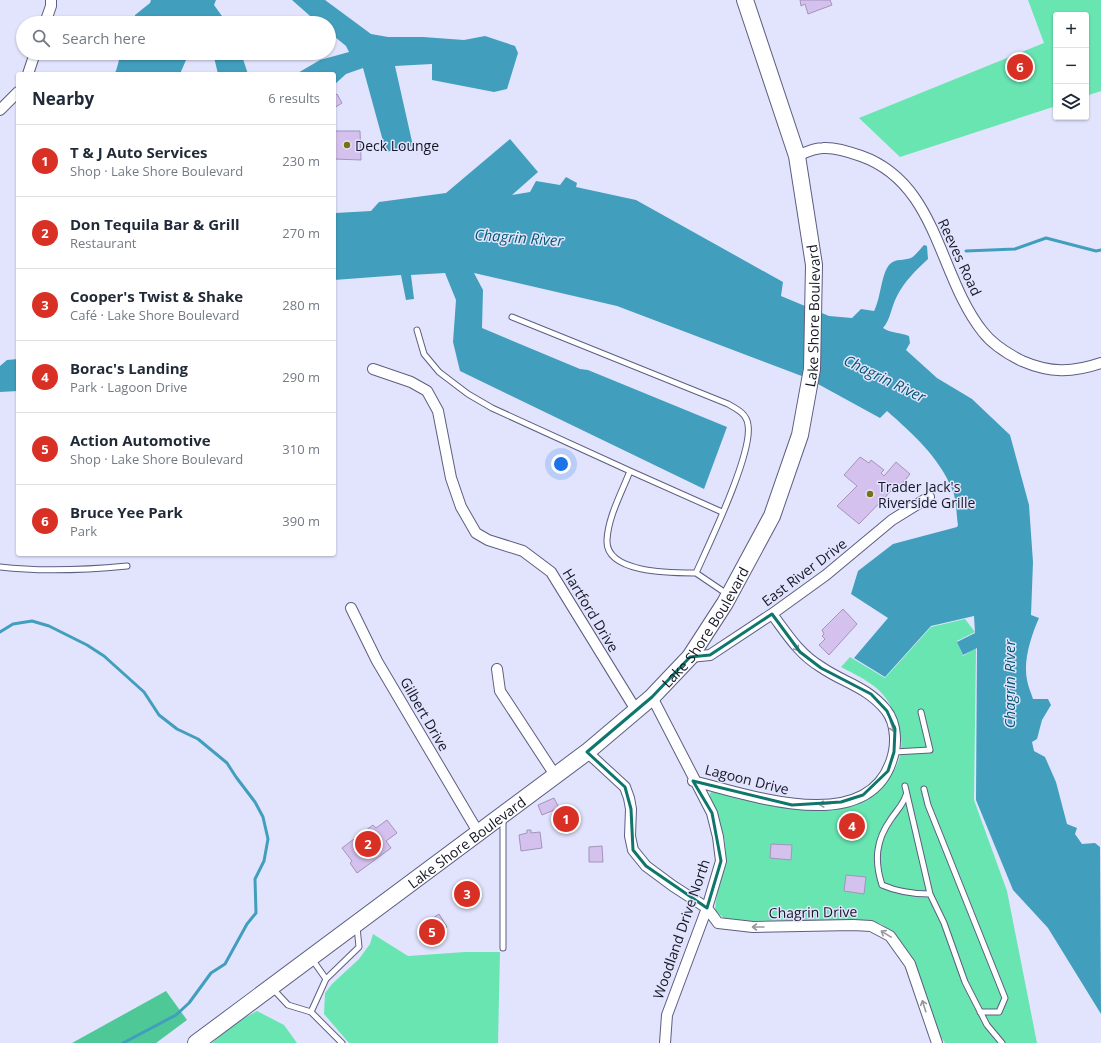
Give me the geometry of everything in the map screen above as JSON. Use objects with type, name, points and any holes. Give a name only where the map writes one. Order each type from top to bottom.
[{"type":"main road","name":"Lake Shore Boulevard","points":[[196,1043],[554,775],[587,752],[652,697],[690,657],[729,596],[772,516],[800,435],[812,369],[814,265],[797,156],[745,0]]},
{"type":"street","points":[[47,16],[51,6],[51,0]]},
{"type":"street","points":[[29,72],[33,60]]},
{"type":"street","points":[[0,110],[16,94]]},
{"type":"street","name":"Reeves Road","points":[[797,156],[822,148],[851,152],[876,161],[907,187],[930,223],[969,309],[984,332],[1008,354],[1039,368],[1072,371],[1101,364]]},
{"type":"street","name":"Hartford Drive","points":[[373,369],[411,382],[427,391],[438,411],[451,478],[461,507],[476,533],[488,540],[523,551],[551,572],[636,710]]},
{"type":"street","name":"East River Drive","points":[[690,657],[710,655],[772,614],[826,575],[892,520],[929,497]]},
{"type":"street","name":"Gilbert Drive","points":[[351,608],[378,661],[478,832]]},
{"type":"street","points":[[772,614],[800,652],[821,668],[851,682],[871,694],[887,711],[895,729],[894,752]]},
{"type":"street","points":[[497,669],[500,691],[554,775]]},
{"type":"street","name":"Lagoon Drive","points":[[652,697],[693,780],[792,805],[817,805],[841,802],[863,795],[877,785],[888,771],[894,752]]},
{"type":"street","name":"Chagrin Drive","points":[[587,752],[625,787],[630,804],[630,836],[633,850],[652,870],[706,908],[718,923],[754,927],[872,926],[890,936],[910,964],[937,1043]]},
{"type":"street","name":"Woodland Drive North","points":[[665,1043],[667,1015],[706,908],[721,861],[718,837],[712,813],[693,780]]},
{"type":"lane","points":[[512,317],[728,404],[740,411],[746,417],[748,425],[747,447],[722,512],[696,573]]},
{"type":"lane","points":[[417,330],[424,354],[439,372],[468,394],[492,408],[722,512]]},
{"type":"lane","points":[[630,471],[608,527],[606,542],[612,555],[624,563],[644,570],[696,573],[729,596]]},
{"type":"lane","points":[[0,567],[30,570],[97,569],[127,566]]},
{"type":"lane","points":[[894,752],[930,750],[921,712]]},
{"type":"lane","points":[[904,786],[930,894],[944,923],[965,982],[987,1024],[1002,1043]]},
{"type":"lane","points":[[924,790],[928,805],[1005,998],[999,1012],[980,1012]]},
{"type":"lane","points":[[907,794],[904,803],[890,819],[879,838],[877,851],[878,871],[882,884],[891,889],[912,894],[930,894]]},
{"type":"lane","points":[[503,814],[503,948]]},
{"type":"lane","points":[[311,1012],[326,979],[359,947],[357,922]]},
{"type":"lane","points":[[311,957],[326,979]]},
{"type":"lane","points":[[271,986],[288,1005],[311,1012],[342,1043]]},
{"type":"highlighted area","points":[[772,614],[800,652],[821,668],[871,694],[887,711],[895,729],[894,752],[888,771],[863,795],[841,802],[792,805],[693,781],[712,813],[721,861],[707,908],[646,866],[633,850],[631,809],[625,787],[587,752],[652,697],[690,657],[710,655]]},
{"type":"green space","points":[[1028,0],[1101,0],[1101,91],[1089,95],[1089,12],[1053,12],[1053,107],[900,157],[859,118],[1044,43]]},
{"type":"green space","points":[[965,619],[975,632],[957,641],[963,656],[976,648],[974,800],[1007,891],[1037,1043],[945,1043],[937,1031],[924,991],[906,949],[893,933],[881,924],[860,920],[742,921],[724,918],[715,911],[724,866],[725,848],[724,837],[711,802],[710,793],[717,789],[761,801],[806,809],[847,806],[868,796],[887,780],[899,760],[901,749],[900,731],[892,708],[880,691],[868,682],[841,667],[850,657],[885,678],[931,627]]},
{"type":"green space","points":[[373,934],[408,956],[465,952],[500,952],[498,1043],[349,1043],[324,1014],[325,993],[332,984],[359,959],[370,944]]},
{"type":"green space","points":[[166,991],[187,1020],[156,1043],[72,1043]]},
{"type":"green space","points":[[257,1011],[284,1025],[297,1043],[212,1043],[235,1023]]},
{"type":"water","points":[[151,0],[216,0],[214,5],[222,16],[135,16],[150,3]]},
{"type":"water","points":[[292,0],[325,0],[371,34],[388,37],[423,37],[464,40],[485,36],[515,46],[518,53],[507,89],[494,92],[432,80],[432,64],[395,66],[413,146],[386,152],[363,68],[346,74],[336,83],[336,72],[299,72],[320,60],[336,60],[336,56],[349,52],[346,46],[336,38],[336,16],[310,16]]},
{"type":"water","points":[[119,60],[186,60],[181,72],[115,72]]},
{"type":"water","points":[[215,60],[243,60],[247,72],[218,72]]},
{"type":"water","name":"Chagrin River","points":[[510,139],[538,172],[512,195],[530,192],[536,181],[560,185],[566,177],[577,183],[576,187],[636,200],[783,282],[781,296],[829,316],[852,318],[861,309],[874,311],[885,273],[890,264],[895,261],[911,258],[924,245],[927,246],[928,259],[903,286],[895,300],[888,321],[883,328],[909,336],[910,343],[906,350],[937,378],[972,399],[1010,435],[1029,505],[1033,562],[1031,615],[1039,618],[1028,649],[1026,665],[1027,680],[1033,699],[1048,699],[1051,705],[1042,720],[1037,739],[1032,742],[1034,751],[1045,757],[1056,782],[1067,824],[1077,828],[1075,834],[1082,844],[1095,843],[1100,847],[1101,1014],[1048,928],[1013,890],[976,800],[977,648],[963,655],[957,642],[975,633],[974,616],[931,626],[885,677],[854,658],[888,618],[851,594],[858,571],[893,544],[957,527],[958,525],[955,497],[940,466],[924,446],[887,411],[880,418],[807,378],[617,306],[474,273],[483,290],[482,328],[580,369],[588,370],[727,427],[704,489],[460,371],[453,342],[456,300],[445,273],[411,275],[414,299],[406,300],[401,275],[336,280],[336,213],[371,211],[379,202],[446,193]]},
{"type":"water","points":[[16,359],[16,391],[0,392],[0,366],[7,360]]},
{"type":"building","points":[[800,0],[830,0],[832,5],[808,14],[805,4],[801,6]]},
{"type":"building","points":[[337,94],[342,103],[336,107]]},
{"type":"building","name":"Deck Lounge","points":[[336,131],[360,131],[361,160],[336,159]]},
{"type":"building","name":"Trader Jack's Riverside Grille","points":[[860,457],[869,463],[871,460],[884,470],[881,473],[884,476],[896,462],[910,474],[897,490],[894,488],[859,524],[837,506],[857,486],[844,475]]},
{"type":"building","points":[[843,609],[857,624],[829,655],[819,645],[825,639],[822,636],[824,634],[822,630]]},
{"type":"building","points":[[554,798],[559,808],[542,815],[538,805]]},
{"type":"building","points":[[573,808],[579,822],[559,830],[553,817]]},
{"type":"building","points":[[387,820],[397,833],[386,841],[391,848],[357,873],[350,863],[352,861],[342,848],[373,825],[376,828]]},
{"type":"building","points":[[527,830],[531,830],[531,833],[540,832],[542,848],[521,851],[519,835],[527,833]]},
{"type":"building","points":[[771,844],[792,845],[791,860],[770,858]]},
{"type":"building","points":[[602,846],[603,862],[589,862],[589,847]]},
{"type":"building","points":[[846,875],[866,877],[864,894],[844,891]]},
{"type":"building","points":[[469,887],[473,900],[465,902],[461,889]]},
{"type":"building","points":[[439,914],[447,927],[435,936],[438,941],[432,945],[419,927]]},
{"type":"waterway","points":[[966,251],[1015,249],[1046,238],[1096,251],[1101,250]]},
{"type":"waterway","points":[[0,632],[13,624],[32,621],[49,626],[87,645],[104,656],[144,692],[159,715],[177,729],[198,739],[227,763],[255,802],[263,817],[268,839],[264,861],[255,879],[256,913],[247,924],[225,964],[211,973],[189,1003],[176,1015],[123,1043]]},
{"type":"place","name":"Bruce Yee Park","points":[[1020,67]]},
{"type":"place","name":"Deck Lounge","points":[[347,145]]},
{"type":"place","name":"Trader Jack's Riverside Grille","points":[[870,494]]},
{"type":"place","name":"T & J Auto Services","points":[[566,819]]},
{"type":"place","name":"Borac's Landing","points":[[852,826]]},
{"type":"place","name":"Don Tequila Bar & Grill","points":[[368,844]]},
{"type":"place","name":"Cooper's Twist & Shake","points":[[467,894]]},
{"type":"place","name":"Action Automotive","points":[[432,932]]}]
